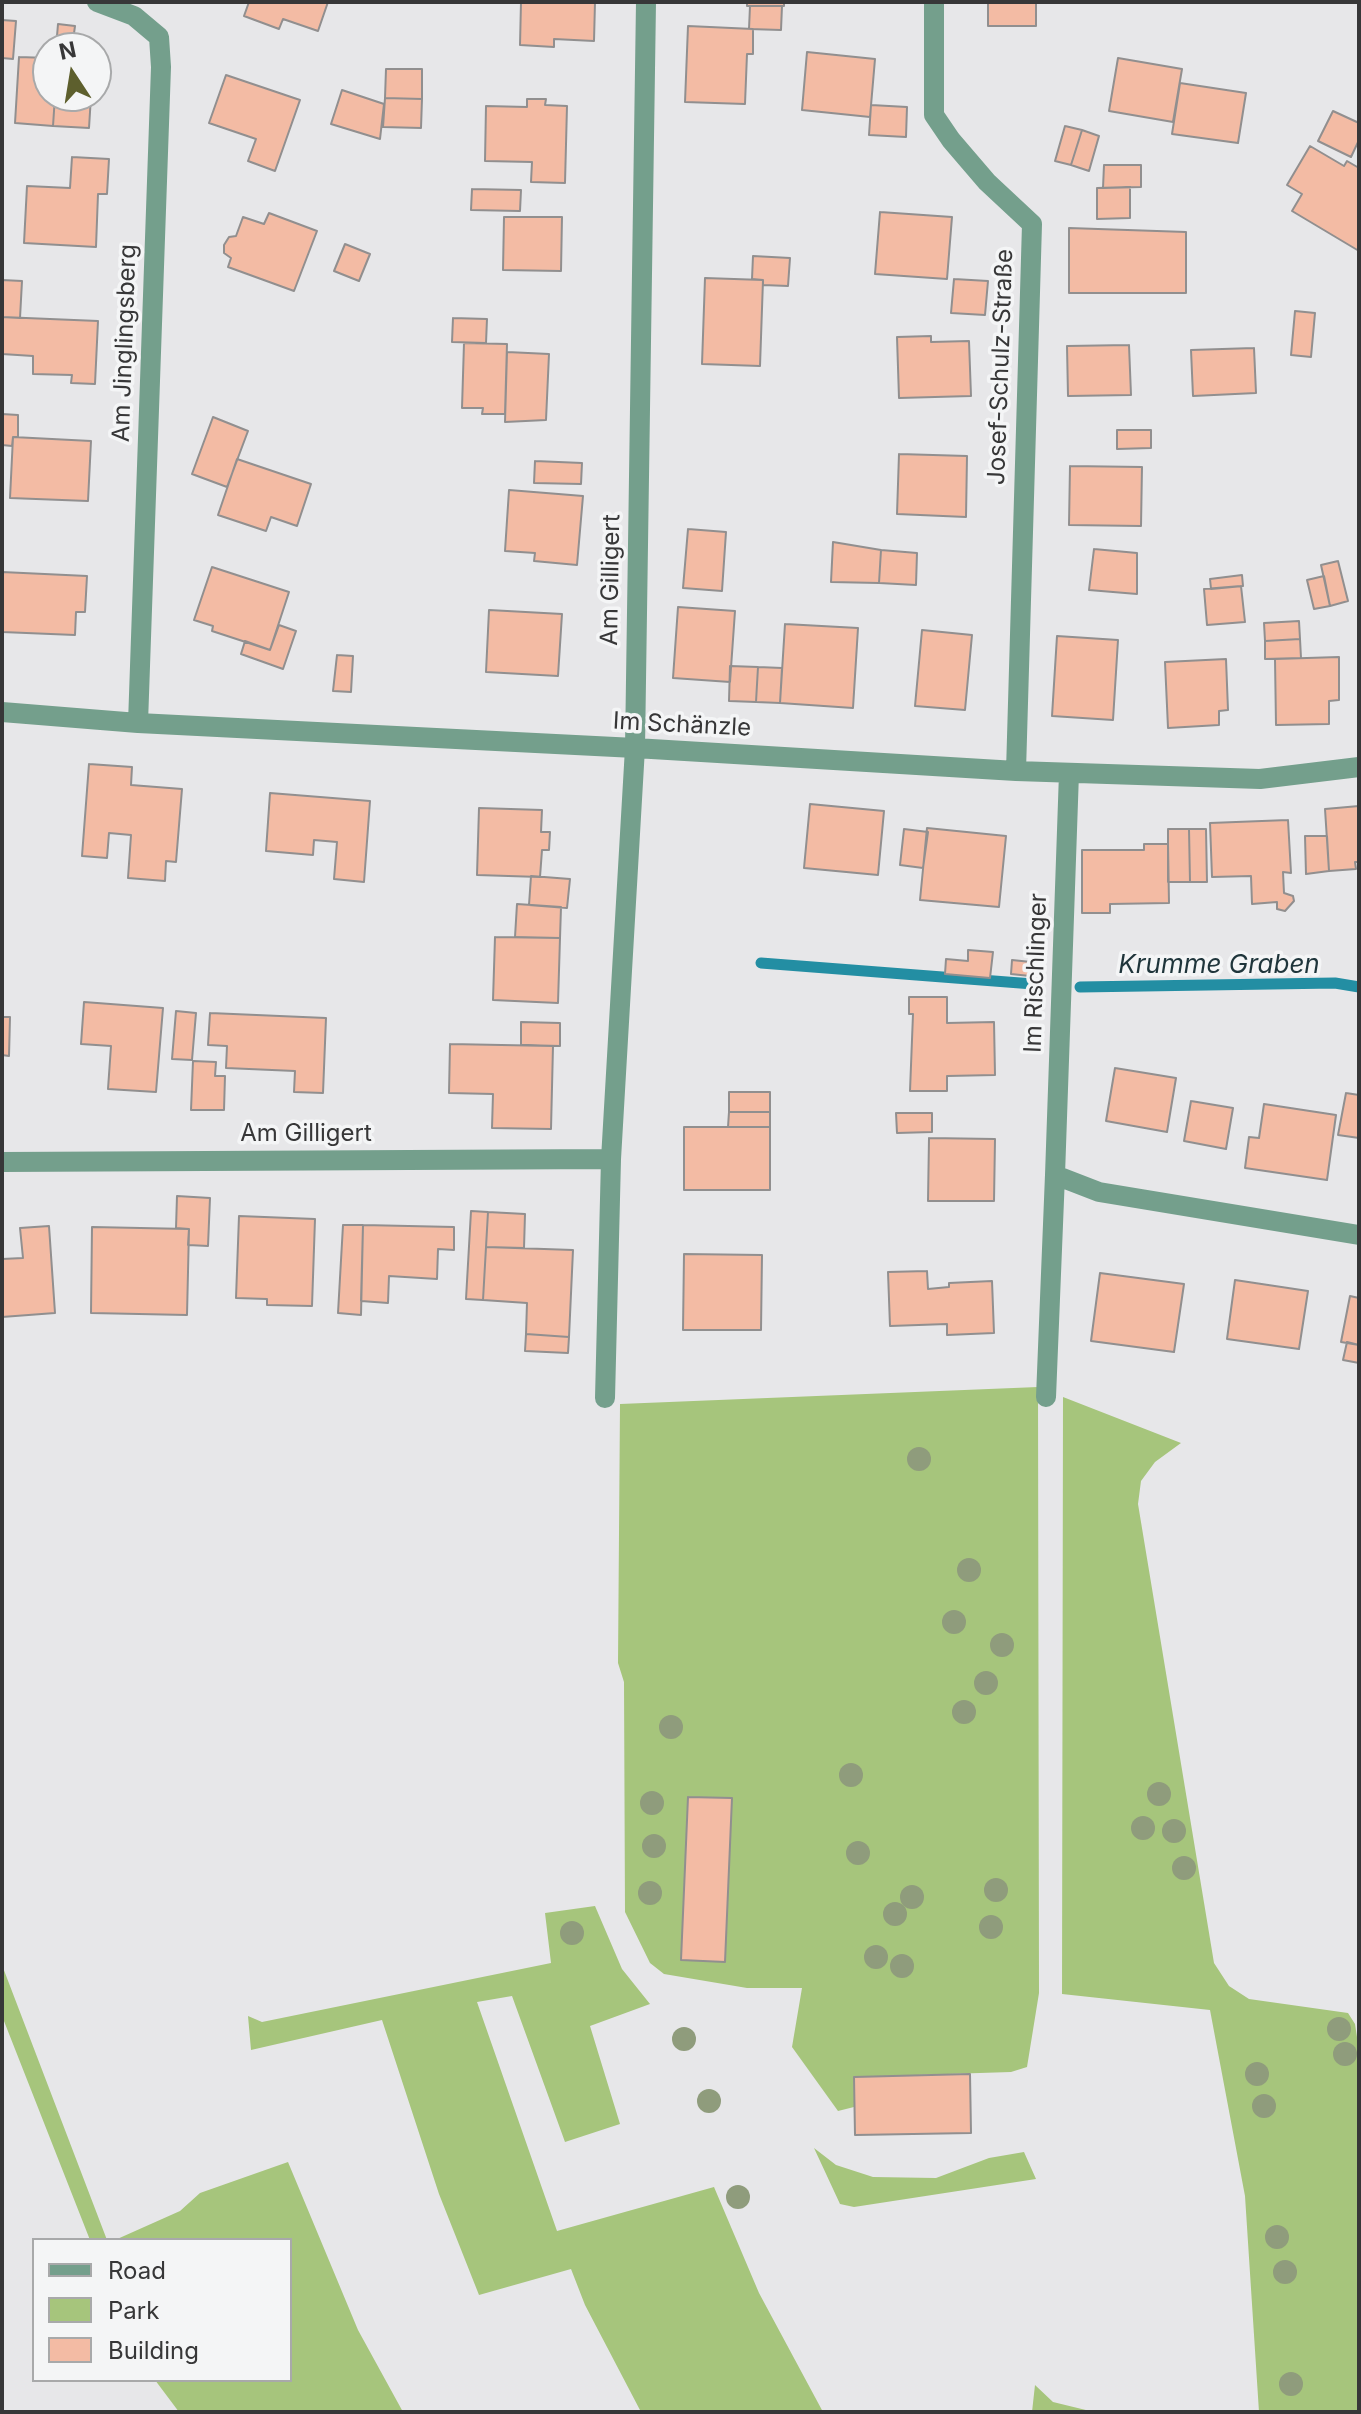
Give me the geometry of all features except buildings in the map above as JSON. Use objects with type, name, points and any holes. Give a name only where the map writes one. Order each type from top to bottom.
[{"type":"street","name":"Am Jinglingsberg","points":[[97,2],[134,16],[159,37],[161,67],[138,723]]},
{"type":"street","name":"Am Gilligert","points":[[605,1398],[611,1159],[635,748],[646,2]]},
{"type":"street","name":"Josef-Schulz-Straße","points":[[934,2],[934,115],[987,182],[1032,224],[1016,771]]},
{"type":"street","name":"Im Schänzle","points":[[2,712],[138,723],[1016,771],[1260,779],[1359,767]]},
{"type":"street","name":"Im Rischlinger","points":[[1046,1397],[1069,773]]},
{"type":"street","name":"Am Gilligert","points":[[2,1162],[611,1159]]},
{"type":"street","points":[[1055,1175],[1099,1192],[1359,1235]]},
{"type":"green space","points":[[1038,1387],[1039,1993],[1027,2067],[1011,2072],[854,2077],[854,2107],[838,2111],[792,2047],[802,1988],[747,1988],[664,1974],[650,1963],[625,1912],[624,1682],[618,1663],[620,1404]]},
{"type":"green space","points":[[1063,1397],[1181,1443],[1155,1462],[1141,1481],[1138,1504],[1214,1963],[1229,1986],[1249,1999],[1348,2013],[1355,2024],[1359,2050],[1359,2412],[1259,2412],[1245,2196],[1210,2010],[1062,1994]]},
{"type":"green space","points":[[595,1906],[622,1969],[650,2004],[590,2026],[620,2124],[565,2142],[512,1996],[477,2002],[557,2231],[714,2187],[759,2293],[823,2412],[641,2412],[585,2305],[571,2269],[479,2295],[439,2194],[382,2020],[251,2050],[248,2016],[262,2022],[551,1963],[545,1913]]},
{"type":"green space","points":[[2,1965],[106,2238],[89,2238],[2,2016]]},
{"type":"green space","points":[[814,2148],[836,2165],[873,2177],[936,2178],[989,2158],[1024,2152],[1036,2179],[854,2207],[840,2204]]},
{"type":"green space","points":[[288,2162],[358,2330],[403,2412],[179,2412],[156,2382],[292,2382],[292,2238],[119,2238],[180,2211],[200,2193]]},
{"type":"green space","points":[[1035,2385],[1053,2402],[1094,2412],[1032,2412]]},
{"type":"waterway","name":"Krumme Graben","points":[[761,963],[1033,984]]},
{"type":"waterway","name":"Krumme Graben","points":[[1080,987],[1335,983],[1359,987]]}]
